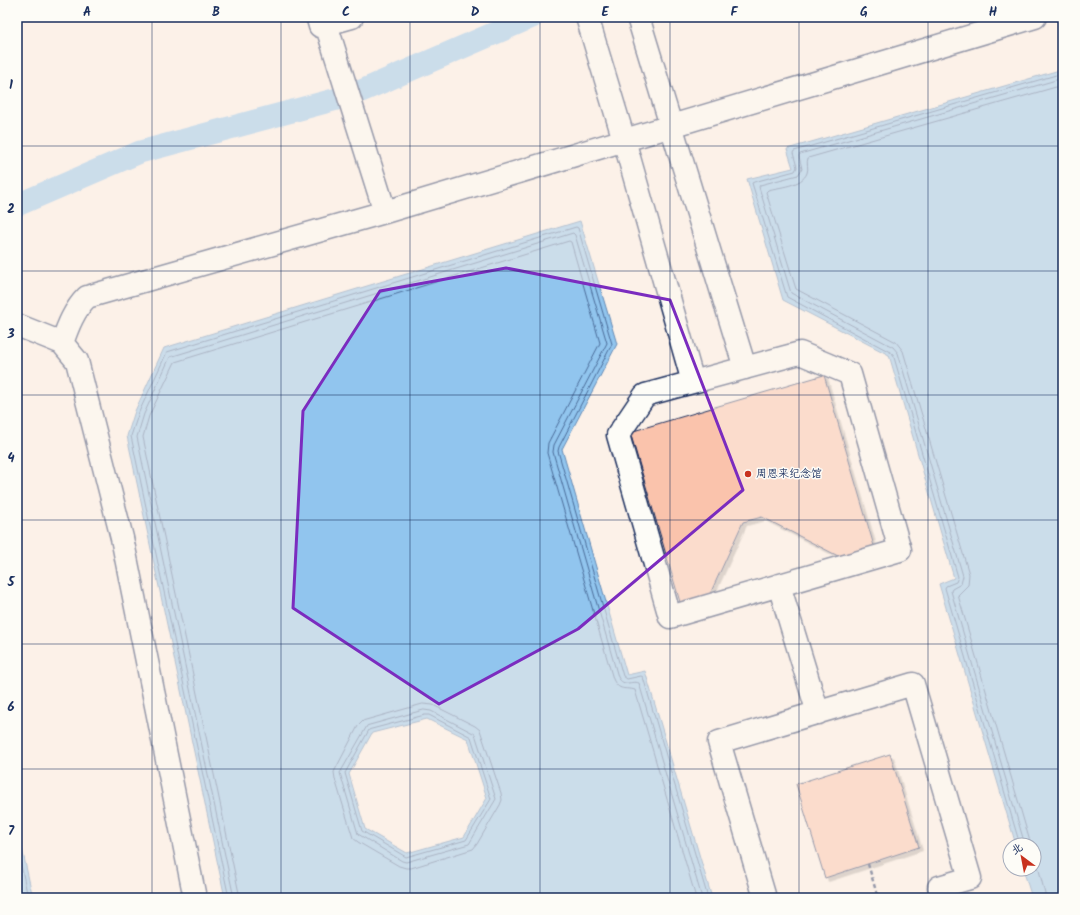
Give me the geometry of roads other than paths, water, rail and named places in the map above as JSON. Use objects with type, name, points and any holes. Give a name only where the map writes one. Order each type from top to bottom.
[{"type":"street","points":[[352,17],[322,21],[334,49],[385,212]]},
{"type":"street","points":[[587,17],[624,140],[693,382]]},
{"type":"street","points":[[638,17],[745,368]]},
{"type":"street","points":[[62,343],[69,324],[78,307],[87,296],[385,212],[1034,17]]},
{"type":"street","points":[[17,325],[62,343],[77,361],[122,538],[195,898]]},
{"type":"street","points":[[800,353],[850,374],[900,550],[670,617],[618,435],[645,395],[693,382],[800,353]]},
{"type":"street","points":[[779,585],[818,713]]},
{"type":"street","points":[[765,898],[719,742],[913,684],[970,878],[940,887],[943,898]]},
{"type":"water","points":[[1063,69],[1063,898],[1032,898],[1025,877],[1042,877],[1042,837],[1014,837],[939,584],[954,578],[889,355],[783,300],[747,179],[793,168],[787,149]]},
{"type":"water","points":[[580,221],[617,344],[562,449],[627,675],[645,671],[712,898],[225,898],[127,436],[135,411],[164,348]],"holes":[[[427,719],[468,739],[487,798],[464,837],[407,853],[365,829],[349,774],[372,733]]]},
{"type":"water","points":[[17,826],[33,898],[17,898]]},
{"type":"waterway","points":[[17,205],[140,152],[352,95],[532,17]]},
{"type":"place","name":"周恩来纪念馆","points":[[748,474]]}]
